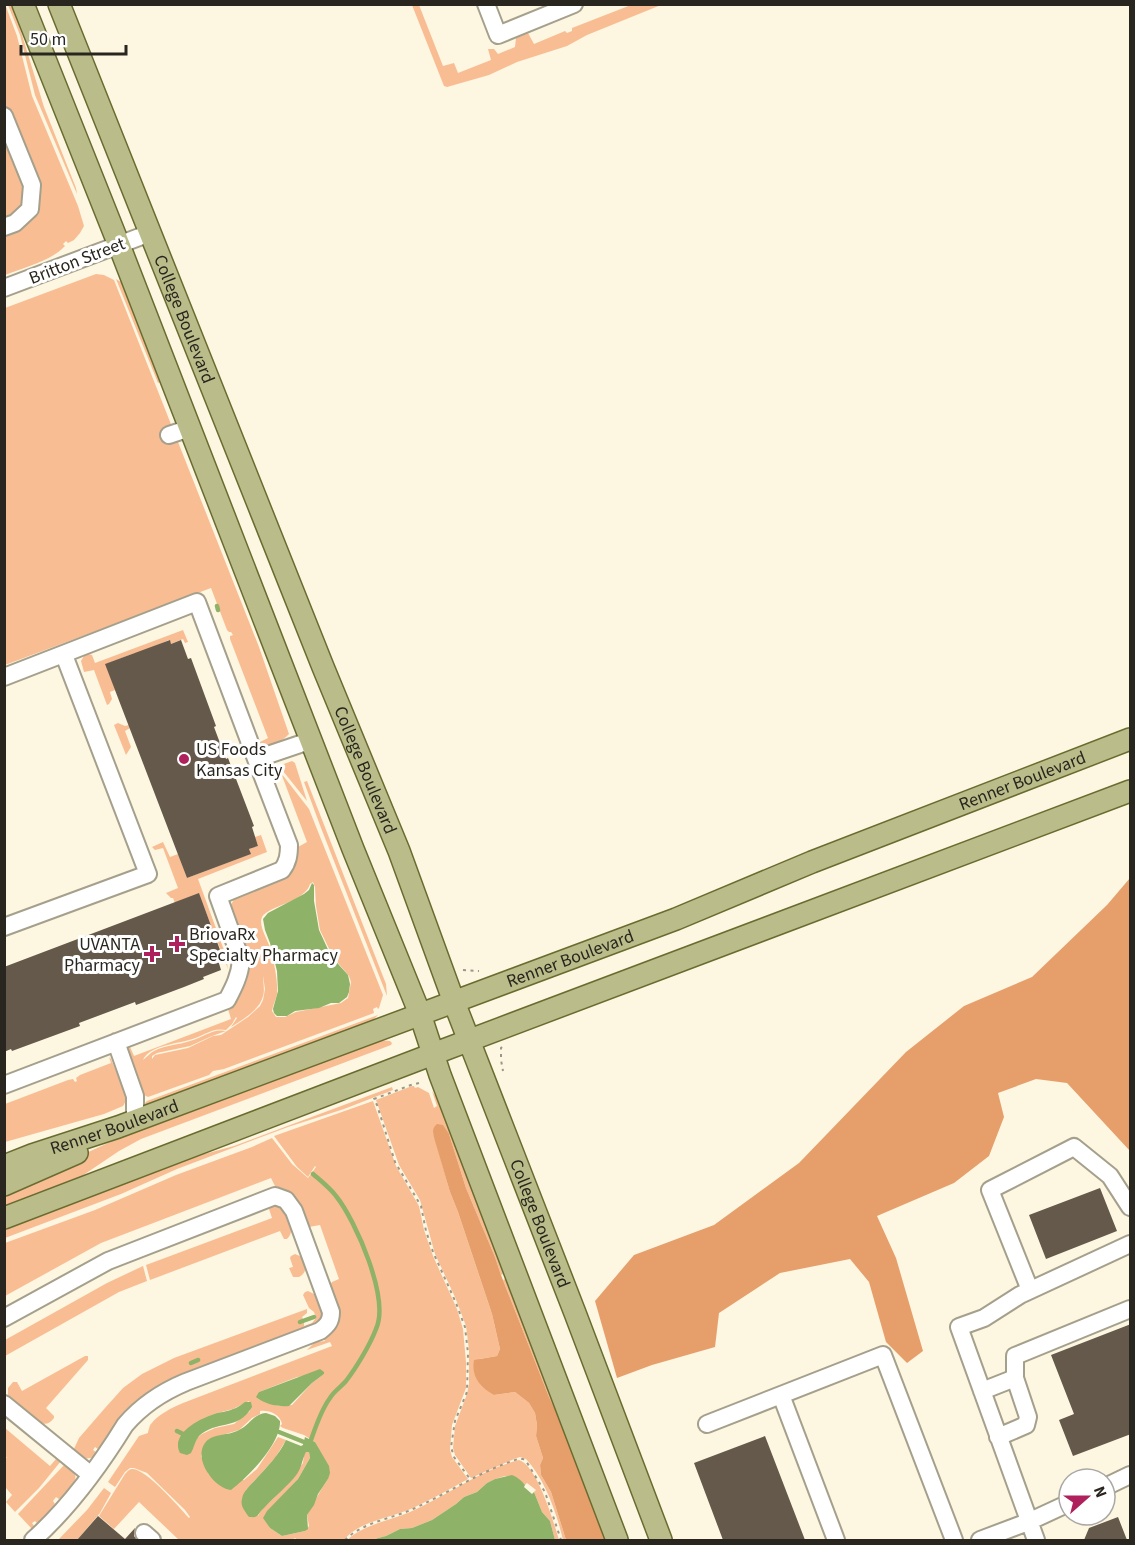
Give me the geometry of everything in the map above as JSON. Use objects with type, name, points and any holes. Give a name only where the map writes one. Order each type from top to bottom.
[{"type":"main road","name":"College Boulevard","points":[[23,4],[353,849],[420,1014],[448,1097],[617,1540]]},
{"type":"main road","name":"College Boulevard","points":[[59,4],[323,668],[399,850],[454,1002],[661,1540]]},
{"type":"main road","name":"Renner Boulevard","points":[[4,1166],[676,919],[812,862],[1131,739]]},
{"type":"main road","points":[[4,1218],[1131,791]]},
{"type":"main road","points":[[4,1185],[77,1152],[126,1123]]},
{"type":"street","points":[[486,4],[498,35],[574,4]]},
{"type":"street","points":[[4,116],[32,185],[30,209],[15,223],[4,227]]},
{"type":"street","name":"Britton Street","points":[[4,288],[150,233]]},
{"type":"street","points":[[169,435],[190,428]]},
{"type":"street","points":[[4,677],[197,603],[289,845],[289,855],[282,870],[218,897],[241,960],[238,979],[227,1000],[4,1085]]},
{"type":"street","points":[[4,927],[148,874],[64,655]]},
{"type":"street","points":[[256,759],[312,740]]},
{"type":"street","points":[[116,1042],[135,1096],[126,1123]]},
{"type":"street","points":[[1030,1290],[990,1190],[1074,1146],[1110,1176],[1131,1207]]},
{"type":"street","points":[[4,1318],[117,1257],[275,1196],[286,1200],[294,1211],[331,1312],[331,1319],[327,1326],[320,1331],[168,1390],[134,1414],[76,1495],[33,1540]]},
{"type":"street","points":[[1036,1540],[959,1327],[984,1318],[1020,1295],[1131,1244]]},
{"type":"street","points":[[998,1437],[1026,1425],[1028,1417],[1015,1378],[1015,1356],[1131,1309]]},
{"type":"street","points":[[706,1424],[883,1354],[954,1540]]},
{"type":"street","points":[[982,1391],[1015,1378]]},
{"type":"street","points":[[781,1395],[836,1540]]},
{"type":"street","points":[[4,1404],[91,1475]]},
{"type":"street","points":[[1117,1481],[1131,1475]]},
{"type":"street","points":[[980,1540],[1057,1509]]},
{"type":"path","points":[[463,970],[480,971]]},
{"type":"path","points":[[501,1048],[503,1071]]},
{"type":"path","points":[[419,1083],[374,1099],[395,1162],[421,1206],[433,1252],[465,1327],[468,1353],[467,1392],[455,1420],[452,1447],[454,1457],[470,1479]]},
{"type":"path","points":[[345,1540],[364,1527],[414,1509],[470,1479],[518,1459],[525,1460],[544,1492],[561,1540]]},
{"type":"shaded area","points":[[5,4],[17,36],[32,96],[78,206],[84,226],[74,240],[63,244],[65,246],[59,252],[36,264],[5,275]]},
{"type":"shaded area","points":[[8,5],[12,5],[16,15],[44,107],[77,194],[35,95],[20,35]]},
{"type":"shaded area","points":[[412,5],[419,5],[443,66],[454,63],[458,73],[491,60],[488,49],[494,49],[498,54],[515,47],[516,38],[528,33],[534,44],[565,31],[567,33],[572,31],[572,28],[631,5],[661,5],[587,35],[567,46],[517,62],[489,75],[447,87],[444,86]]},
{"type":"shaded area","points":[[96,274],[114,280],[259,647],[289,734],[276,743],[259,746],[260,742],[268,738],[230,639],[233,635],[227,630],[211,588],[5,665],[5,308]]},
{"type":"shaded area","points":[[116,279],[121,282],[125,290],[160,382],[158,383]]},
{"type":"shaded area","points":[[183,630],[188,642],[185,643],[183,639],[171,644],[169,640],[106,664],[115,690],[110,692],[112,699],[107,705],[94,670],[84,672],[81,661],[88,654],[92,655],[95,663]]},
{"type":"shaded area","points":[[118,723],[129,725],[130,728],[125,731],[131,747],[126,755],[114,725]]},
{"type":"shaded area","points":[[292,761],[295,763],[307,801],[283,771],[281,765]]},
{"type":"shaded area","points":[[281,773],[309,809],[383,995],[379,1008],[373,1009],[374,1013],[224,1069],[213,1071],[209,1075],[148,1097],[142,1094],[126,1047],[130,1047],[134,1056],[231,1019],[228,1009],[234,1006],[242,991],[248,976],[249,965],[230,907],[235,897],[286,878],[294,866],[298,847],[307,842]],"holes":[[[313,882],[320,930],[333,957],[349,976],[351,982],[348,998],[341,1003],[296,1012],[285,1017],[276,1017],[272,1011],[277,994],[276,977],[270,948],[262,929],[262,917],[301,895]],[[263,976],[265,989],[263,1000],[248,1017],[221,1035],[213,1036],[188,1048],[155,1055],[152,1059],[152,1056],[157,1053],[190,1046],[212,1036],[226,1031],[216,1031],[195,1040],[158,1049],[143,1060],[146,1055],[156,1049],[194,1039],[211,1031],[226,1030],[236,1017],[231,1027],[245,1018],[261,1001],[264,991]]]},
{"type":"shaded area","points":[[307,781],[386,984],[387,996],[321,828],[304,782]]},
{"type":"shaded area","points":[[261,835],[267,852],[198,879],[225,953],[228,969],[199,894],[175,903],[173,898],[166,893],[178,888],[163,848],[155,850],[152,847],[163,842],[170,857],[178,854],[187,878],[250,854],[249,849],[258,846],[255,837]]},
{"type":"shaded area","points":[[1130,878],[1130,1151],[1067,1083],[1036,1079],[998,1093],[1004,1117],[989,1156],[954,1183],[877,1216],[896,1258],[923,1351],[907,1363],[886,1342],[869,1282],[850,1259],[780,1273],[719,1313],[715,1347],[652,1365],[617,1378],[595,1301],[634,1255],[714,1225],[799,1163],[906,1052],[964,1006],[1032,977],[1107,905]]},
{"type":"shaded area","points":[[312,883],[319,930],[331,956],[348,975],[349,992],[347,997],[339,1003],[295,1011],[287,1016],[277,1016],[273,1009],[278,991],[277,971],[263,919],[268,913],[304,894]]},
{"type":"shaded area","points":[[378,1015],[355,1029],[142,1106],[147,1101]]},
{"type":"shaded area","points":[[378,1040],[392,1043],[141,1139],[79,1178],[5,1209],[4,1191],[149,1124],[356,1047],[360,1049],[359,1046]]},
{"type":"shaded area","points":[[109,1057],[126,1096],[123,1106],[104,1114],[5,1142],[5,1104],[68,1080],[73,1079],[75,1082],[80,1075],[111,1063]]},
{"type":"shaded area","points":[[412,1086],[429,1093],[434,1108],[437,1106],[432,1091],[440,1103],[502,1268],[503,1274],[501,1275],[466,1188],[449,1134],[433,1132],[450,1192],[492,1314],[500,1349],[497,1356],[479,1359],[494,1395],[515,1392],[529,1403],[535,1413],[536,1436],[543,1458],[540,1465],[541,1475],[551,1492],[566,1540],[563,1540],[554,1508],[539,1476],[526,1459],[520,1457],[514,1459],[471,1478],[455,1455],[453,1448],[455,1426],[469,1384],[466,1326],[435,1254],[420,1200],[399,1165],[376,1100]]},
{"type":"shaded area","points":[[392,1087],[393,1090],[177,1169],[121,1194],[5,1238],[5,1228],[164,1165],[234,1146]]},
{"type":"shaded area","points":[[373,1101],[396,1166],[419,1206],[433,1256],[457,1309],[463,1329],[466,1388],[452,1425],[450,1450],[452,1457],[468,1479],[413,1508],[358,1528],[344,1540],[297,1540],[295,1538],[292,1540],[179,1540],[139,1502],[114,1529],[99,1516],[125,1474],[132,1469],[139,1471],[154,1482],[190,1517],[147,1473],[130,1468],[125,1472],[115,1487],[108,1482],[139,1436],[148,1433],[157,1417],[183,1403],[332,1346],[330,1342],[307,1350],[315,1342],[325,1341],[324,1339],[336,1326],[338,1320],[330,1285],[339,1279],[320,1225],[309,1227],[297,1199],[289,1192],[276,1188],[271,1178],[101,1243],[5,1296],[5,1243],[95,1210],[176,1175],[272,1138],[292,1164],[308,1178],[316,1167],[308,1177],[297,1167],[274,1136]],"holes":[[[324,1374],[312,1383],[292,1405],[279,1406],[258,1399],[259,1392],[297,1377]],[[249,1401],[250,1411],[234,1424],[215,1428],[202,1434],[197,1438],[191,1453],[202,1419]],[[260,1411],[274,1413],[281,1421],[280,1426],[315,1442],[328,1479],[307,1515],[309,1526],[305,1531],[282,1536],[270,1528],[265,1515],[298,1479],[310,1458],[309,1452],[306,1452],[303,1463],[258,1516],[246,1490],[275,1458],[286,1440],[278,1437],[257,1469],[244,1480],[209,1475],[201,1456],[209,1439],[239,1430],[260,1414]]]},
{"type":"shaded area","points":[[437,1124],[443,1125],[449,1134],[466,1188],[606,1540],[566,1540],[551,1492],[541,1475],[540,1465],[543,1458],[536,1436],[535,1413],[529,1403],[515,1392],[494,1395],[481,1385],[475,1376],[474,1360],[497,1356],[500,1349],[492,1314],[435,1141],[433,1129]]},
{"type":"shaded area","points":[[276,1204],[284,1209],[291,1224],[290,1236],[287,1239],[284,1239],[280,1231],[150,1280],[146,1265],[272,1218],[269,1209]]},
{"type":"shaded area","points":[[295,1254],[302,1257],[305,1266],[304,1273],[299,1277],[293,1277],[289,1268],[293,1267],[290,1258]]},
{"type":"shaded area","points":[[143,1266],[147,1281],[119,1292],[5,1356],[5,1340],[107,1283]]},
{"type":"shaded area","points":[[503,1280],[508,1282],[556,1411]]},
{"type":"shaded area","points":[[308,1291],[316,1295],[322,1312],[318,1322],[168,1380],[142,1396],[125,1411],[101,1446],[98,1449],[95,1447],[93,1450],[96,1452],[93,1457],[85,1458],[73,1451],[79,1438],[105,1408],[123,1388],[142,1374],[174,1358],[307,1309],[307,1313],[302,1317],[304,1326],[312,1323],[316,1318],[303,1295]]},
{"type":"shaded area","points":[[88,1356],[88,1360],[46,1408],[54,1416],[48,1423],[40,1423],[8,1395],[8,1388],[13,1382],[17,1382],[22,1391]]},
{"type":"shaded area","points":[[320,1369],[324,1374],[289,1406],[263,1402],[256,1397],[259,1392]]},
{"type":"shaded area","points":[[245,1402],[251,1402],[252,1407],[240,1419],[206,1431],[199,1436],[191,1453],[187,1455],[180,1453],[179,1440],[188,1428],[208,1416],[234,1409]]},
{"type":"shaded area","points":[[266,1413],[275,1416],[280,1421],[279,1430],[269,1450],[246,1477],[231,1490],[218,1484],[203,1464],[202,1450],[205,1443],[216,1436],[239,1430],[258,1415]]},
{"type":"shaded area","points":[[5,1428],[50,1466],[56,1459],[61,1461],[15,1512],[6,1502],[12,1495],[5,1487],[5,1459],[7,1457],[5,1457]]},
{"type":"shaded area","points":[[305,1437],[315,1442],[329,1466],[330,1473],[307,1515],[308,1529],[282,1536],[270,1528],[263,1518],[298,1479],[310,1458],[309,1452],[306,1452],[299,1471],[257,1516],[249,1517],[242,1506],[242,1499],[286,1440],[301,1446]]},
{"type":"shaded area","points":[[519,1460],[526,1464],[538,1483],[559,1540],[555,1540],[550,1521],[542,1512],[534,1492],[536,1490],[527,1483],[525,1485],[518,1479],[505,1476],[487,1483],[477,1492],[464,1497],[432,1520],[371,1540],[347,1540],[369,1526],[424,1506],[491,1470]]},
{"type":"shaded area","points":[[65,1464],[75,1475],[73,1485],[59,1499],[56,1497],[53,1501],[55,1504],[45,1517],[37,1523],[35,1521],[32,1523],[34,1526],[32,1529],[18,1514]]},
{"type":"shaded area","points":[[512,1475],[518,1478],[532,1494],[534,1492],[542,1512],[550,1521],[555,1540],[371,1540],[432,1520],[464,1497],[477,1492],[487,1483]]},
{"type":"shaded area","points":[[104,1488],[111,1493],[100,1513],[77,1540],[58,1540],[87,1510]]},
{"type":"building","name":"US Foods Kansas City","points":[[170,640],[171,644],[181,640],[188,659],[191,658],[226,759],[228,758],[254,826],[252,827],[258,846],[249,849],[251,854],[187,878],[105,664]]},
{"type":"building","points":[[199,893],[223,958],[218,960],[221,970],[184,987],[136,1005],[135,1002],[79,1023],[80,1026],[4,1052],[4,967]]},
{"type":"building","points":[[1100,1188],[1117,1231],[1046,1259],[1029,1215]]},
{"type":"building","points":[[1131,1324],[1131,1434],[1073,1456],[1059,1420],[1074,1414],[1051,1355]]},
{"type":"building","points":[[765,1436],[805,1540],[723,1540],[694,1463]]},
{"type":"building","points":[[98,1516],[125,1539],[135,1528],[134,1536],[137,1540],[77,1540]]},
{"type":"building","points":[[1117,1517],[1127,1540],[1084,1540],[1089,1528],[1117,1527]]},
{"type":"waterway","points":[[217,606],[218,610]]},
{"type":"waterway","points":[[311,1440],[319,1418],[333,1393],[346,1381],[367,1349],[379,1316],[375,1280],[353,1223],[336,1196],[313,1174]]},
{"type":"waterway","points":[[300,1322],[314,1317]]},
{"type":"waterway","points":[[191,1363],[198,1360]]},
{"type":"waterway","points":[[177,1431],[183,1434]]},
{"type":"waterway","points":[[279,1432],[304,1442]]},
{"type":"place","name":"US Foods Kansas City","points":[[184,759]]},
{"type":"place","name":"BriovaRx Specialty Pharmacy","points":[[177,944]]},
{"type":"place","name":"UVANTA Pharmacy","points":[[152,954]]}]
